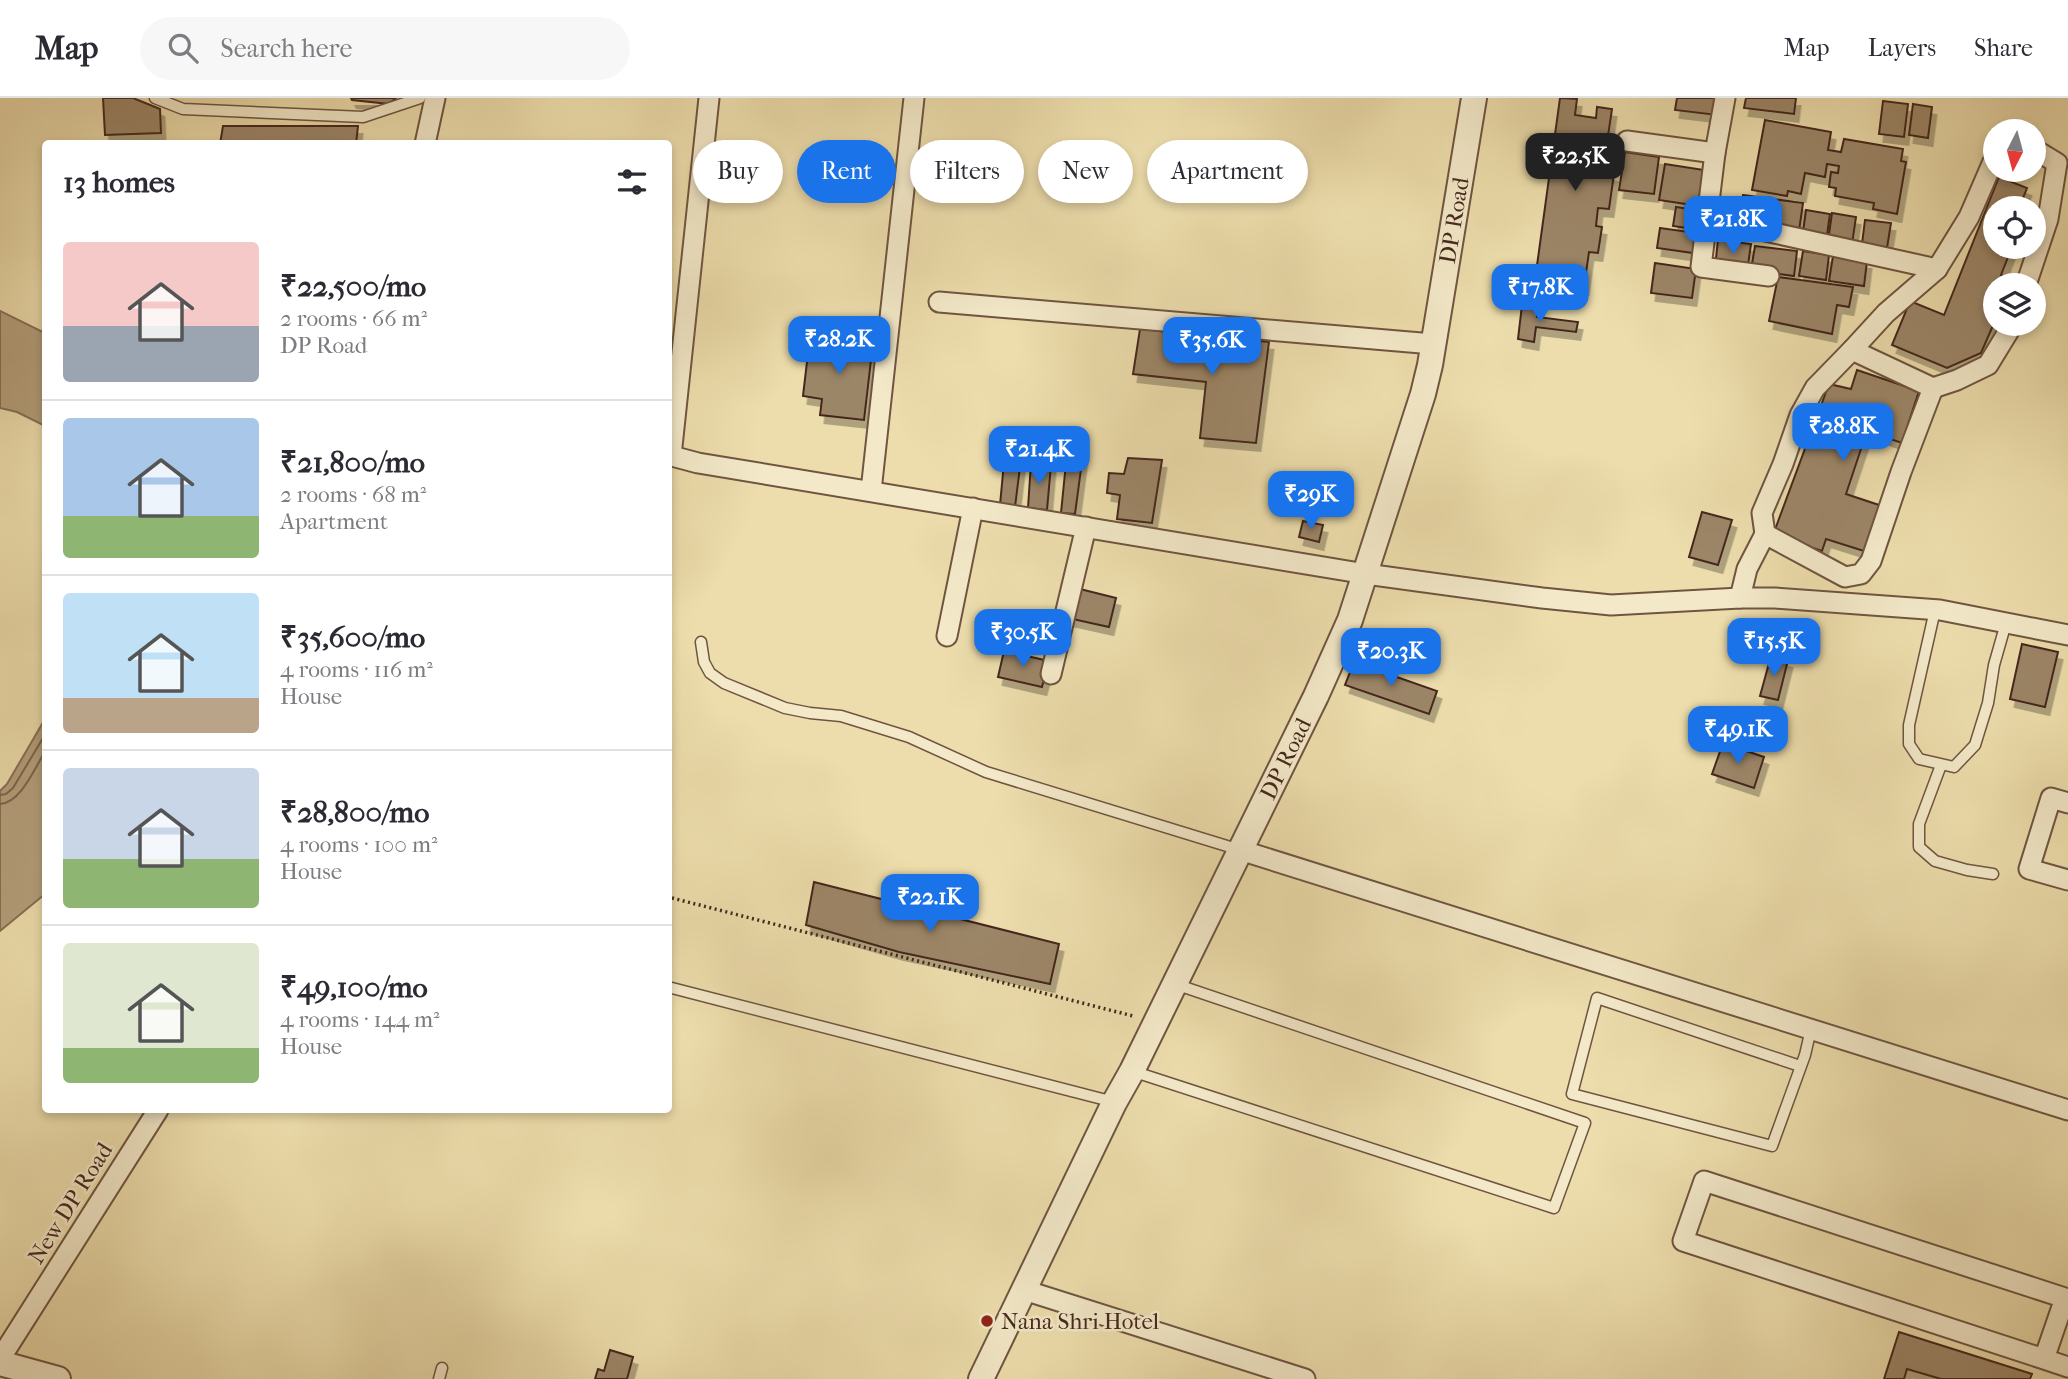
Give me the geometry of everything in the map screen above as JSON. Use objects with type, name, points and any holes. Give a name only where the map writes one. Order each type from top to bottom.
[{"type":"street","points":[[426,140],[435,98]]},
{"type":"street","points":[[672,437],[709,98]]},
{"type":"street","points":[[871,492],[914,98]]},
{"type":"street","name":"DP Road","points":[[981,1379],[1114,1102],[1132,1071],[1316,695],[1350,620],[1423,394],[1474,98]]},
{"type":"street","points":[[1725,98],[1715,153],[1701,267],[1769,276]]},
{"type":"street","points":[[1627,141],[1715,153]]},
{"type":"street","points":[[2030,273],[2048,219],[2057,163],[2046,156]]},
{"type":"street","points":[[1740,598],[1747,569],[1765,534],[1762,513],[1800,415],[1815,388],[1886,313],[1937,269],[1969,217],[1984,182]]},
{"type":"street","points":[[1706,218],[1937,269]]},
{"type":"street","points":[[939,302],[1431,354]]},
{"type":"street","points":[[1852,350],[1933,388],[1988,365],[2006,336]]},
{"type":"street","points":[[1765,534],[1845,577],[1861,574],[1871,561],[1933,388]]},
{"type":"street","points":[[672,456],[698,463],[1366,574],[1542,598],[1611,605],[1775,598],[1935,610],[2068,635]]},
{"type":"street","points":[[947,636],[973,508]]},
{"type":"street","points":[[1051,674],[1086,527]]},
{"type":"street","points":[[2068,803],[2051,798],[2029,869],[2068,880]]},
{"type":"street","points":[[1240,850],[2068,1110]]},
{"type":"street","name":"New DP Road","points":[[0,1361],[156,1113]]},
{"type":"street","points":[[2044,1359],[2065,1298],[1704,1181],[1683,1241],[2068,1367]]},
{"type":"street","points":[[1024,1290],[1305,1379]]},
{"type":"street","points":[[0,1361],[58,1379]]},
{"type":"lane","points":[[155,98],[183,109],[363,117],[420,98]]},
{"type":"lane","points":[[1935,610],[1909,725],[1909,744],[1919,758],[1941,765],[1954,767],[1975,746],[2006,623]]},
{"type":"lane","points":[[701,642],[704,662],[710,673],[724,682],[785,708],[841,716],[909,737],[986,772],[1240,850]]},
{"type":"lane","points":[[1941,765],[1920,824],[1919,847],[1935,861],[1993,874]]},
{"type":"lane","points":[[1132,1071],[1554,1208],[1586,1123],[1174,984]]},
{"type":"lane","points":[[672,988],[1114,1102]]},
{"type":"lane","points":[[1800,1066],[1597,998],[1572,1094],[1772,1146],[1800,1066],[1811,1030]]},
{"type":"lane","points":[[439,1379],[442,1368]]},
{"type":"path","points":[[672,898],[1156,1022]]},
{"type":"water","points":[[0,311],[42,332],[42,424],[17,412],[0,408]]},
{"type":"water","points":[[42,724],[42,896],[0,931],[0,791],[7,784]]},
{"type":"building","points":[[103,98],[133,98],[160,109],[161,133],[105,135]]},
{"type":"building","points":[[351,98],[396,98],[389,104]]},
{"type":"building","points":[[1560,98],[1577,99],[1575,115],[1596,118],[1597,107],[1612,109],[1608,136],[1599,135],[1598,144],[1614,146],[1612,159],[1602,158],[1600,172],[1614,174],[1609,209],[1598,208],[1596,226],[1602,227],[1598,253],[1589,252],[1584,287],[1568,285],[1570,269],[1550,266],[1548,282],[1535,280]]},
{"type":"building","points":[[1677,98],[1720,98],[1717,115],[1675,110]]},
{"type":"building","points":[[1746,98],[1796,98],[1794,114],[1744,108]]},
{"type":"building","points":[[1883,101],[1908,104],[1904,137],[1879,134]]},
{"type":"building","points":[[1913,104],[1932,107],[1928,138],[1909,135]]},
{"type":"building","points":[[1765,120],[1831,132],[1828,150],[1841,152],[1844,139],[1903,149],[1901,161],[1906,162],[1897,214],[1873,209],[1874,203],[1835,196],[1836,188],[1829,187],[1831,172],[1838,173],[1839,166],[1827,164],[1825,177],[1805,173],[1801,194],[1788,191],[1787,196],[1752,190]]},
{"type":"building","points":[[223,126],[358,126],[356,140],[221,140]]},
{"type":"building","points":[[1625,152],[1659,157],[1654,194],[1619,190]]},
{"type":"building","points":[[1665,164],[1704,170],[1699,206],[1659,200]]},
{"type":"building","points":[[1997,182],[2012,182],[2027,188],[2024,196],[1991,196]]},
{"type":"building","points":[[1743,195],[1803,203],[1799,231],[1739,223]]},
{"type":"building","points":[[1676,207],[1703,211],[1700,230],[1673,226]]},
{"type":"building","points":[[1806,210],[1830,214],[1827,235],[1803,232]]},
{"type":"building","points":[[1832,213],[1856,217],[1852,244],[1828,241]]},
{"type":"building","points":[[1983,217],[1983,259],[2007,259],[2002,273],[1983,273],[1983,336],[1988,336],[1981,353],[1947,368],[1892,345],[1910,301],[1944,315]]},
{"type":"building","points":[[1865,220],[1891,223],[1887,248],[1862,244]]},
{"type":"building","points":[[1660,228],[1696,233],[1693,253],[1657,248]]},
{"type":"building","points":[[1718,240],[1751,244],[1747,272],[1715,267]]},
{"type":"building","points":[[1755,246],[1797,251],[1794,276],[1751,270]]},
{"type":"building","points":[[1803,251],[1829,255],[1826,280],[1799,276]]},
{"type":"building","points":[[1833,256],[1867,261],[1864,286],[1829,281]]},
{"type":"building","points":[[1655,263],[1696,269],[1692,298],[1651,293]]},
{"type":"building","points":[[1778,277],[1853,287],[1849,307],[1837,305],[1832,334],[1769,321]]},
{"type":"building","points":[[1522,305],[1539,307],[1537,317],[1578,322],[1576,332],[1536,327],[1534,342],[1518,339]]},
{"type":"building","points":[[1140,329],[1269,342],[1256,443],[1200,438],[1206,382],[1133,374]]},
{"type":"building","points":[[810,336],[873,343],[864,420],[820,415],[822,399],[803,396]]},
{"type":"building","points":[[1857,370],[1919,391],[1902,443],[1867,431],[1846,494],[1882,506],[1867,552],[1826,539],[1822,551],[1773,535],[1829,384],[1851,389]]},
{"type":"building","points":[[1006,441],[1023,443],[1015,507],[1000,505]]},
{"type":"building","points":[[1067,453],[1083,454],[1075,514],[1061,513]]},
{"type":"building","points":[[1128,458],[1162,460],[1152,523],[1117,519],[1120,495],[1107,493],[1109,473],[1124,474]]},
{"type":"building","points":[[1031,463],[1051,465],[1047,510],[1028,508]]},
{"type":"building","points":[[1702,512],[1732,520],[1718,565],[1689,557]]},
{"type":"building","points":[[1303,521],[1323,525],[1319,542],[1299,537]]},
{"type":"building","points":[[1076,588],[1116,598],[1109,627],[1068,618]]},
{"type":"building","points":[[2022,644],[2058,652],[2045,707],[2010,699]]},
{"type":"building","points":[[1004,651],[1049,661],[1042,687],[998,677]]},
{"type":"building","points":[[1771,656],[1788,660],[1778,700],[1760,696]]},
{"type":"building","points":[[1354,662],[1437,691],[1429,714],[1345,685]]},
{"type":"building","points":[[1723,743],[1764,757],[1754,788],[1712,774]]},
{"type":"building","points":[[814,882],[1059,944],[1050,984],[899,952],[806,925]]},
{"type":"building","points":[[1899,1332],[2032,1374],[2030,1379],[1941,1379],[1907,1369],[1904,1379],[1884,1379]]},
{"type":"building","points":[[610,1350],[633,1357],[627,1379],[595,1379],[598,1369],[604,1371]]},
{"type":"place","name":"Nana Shri Hotel","points":[[987,1321]]}]
